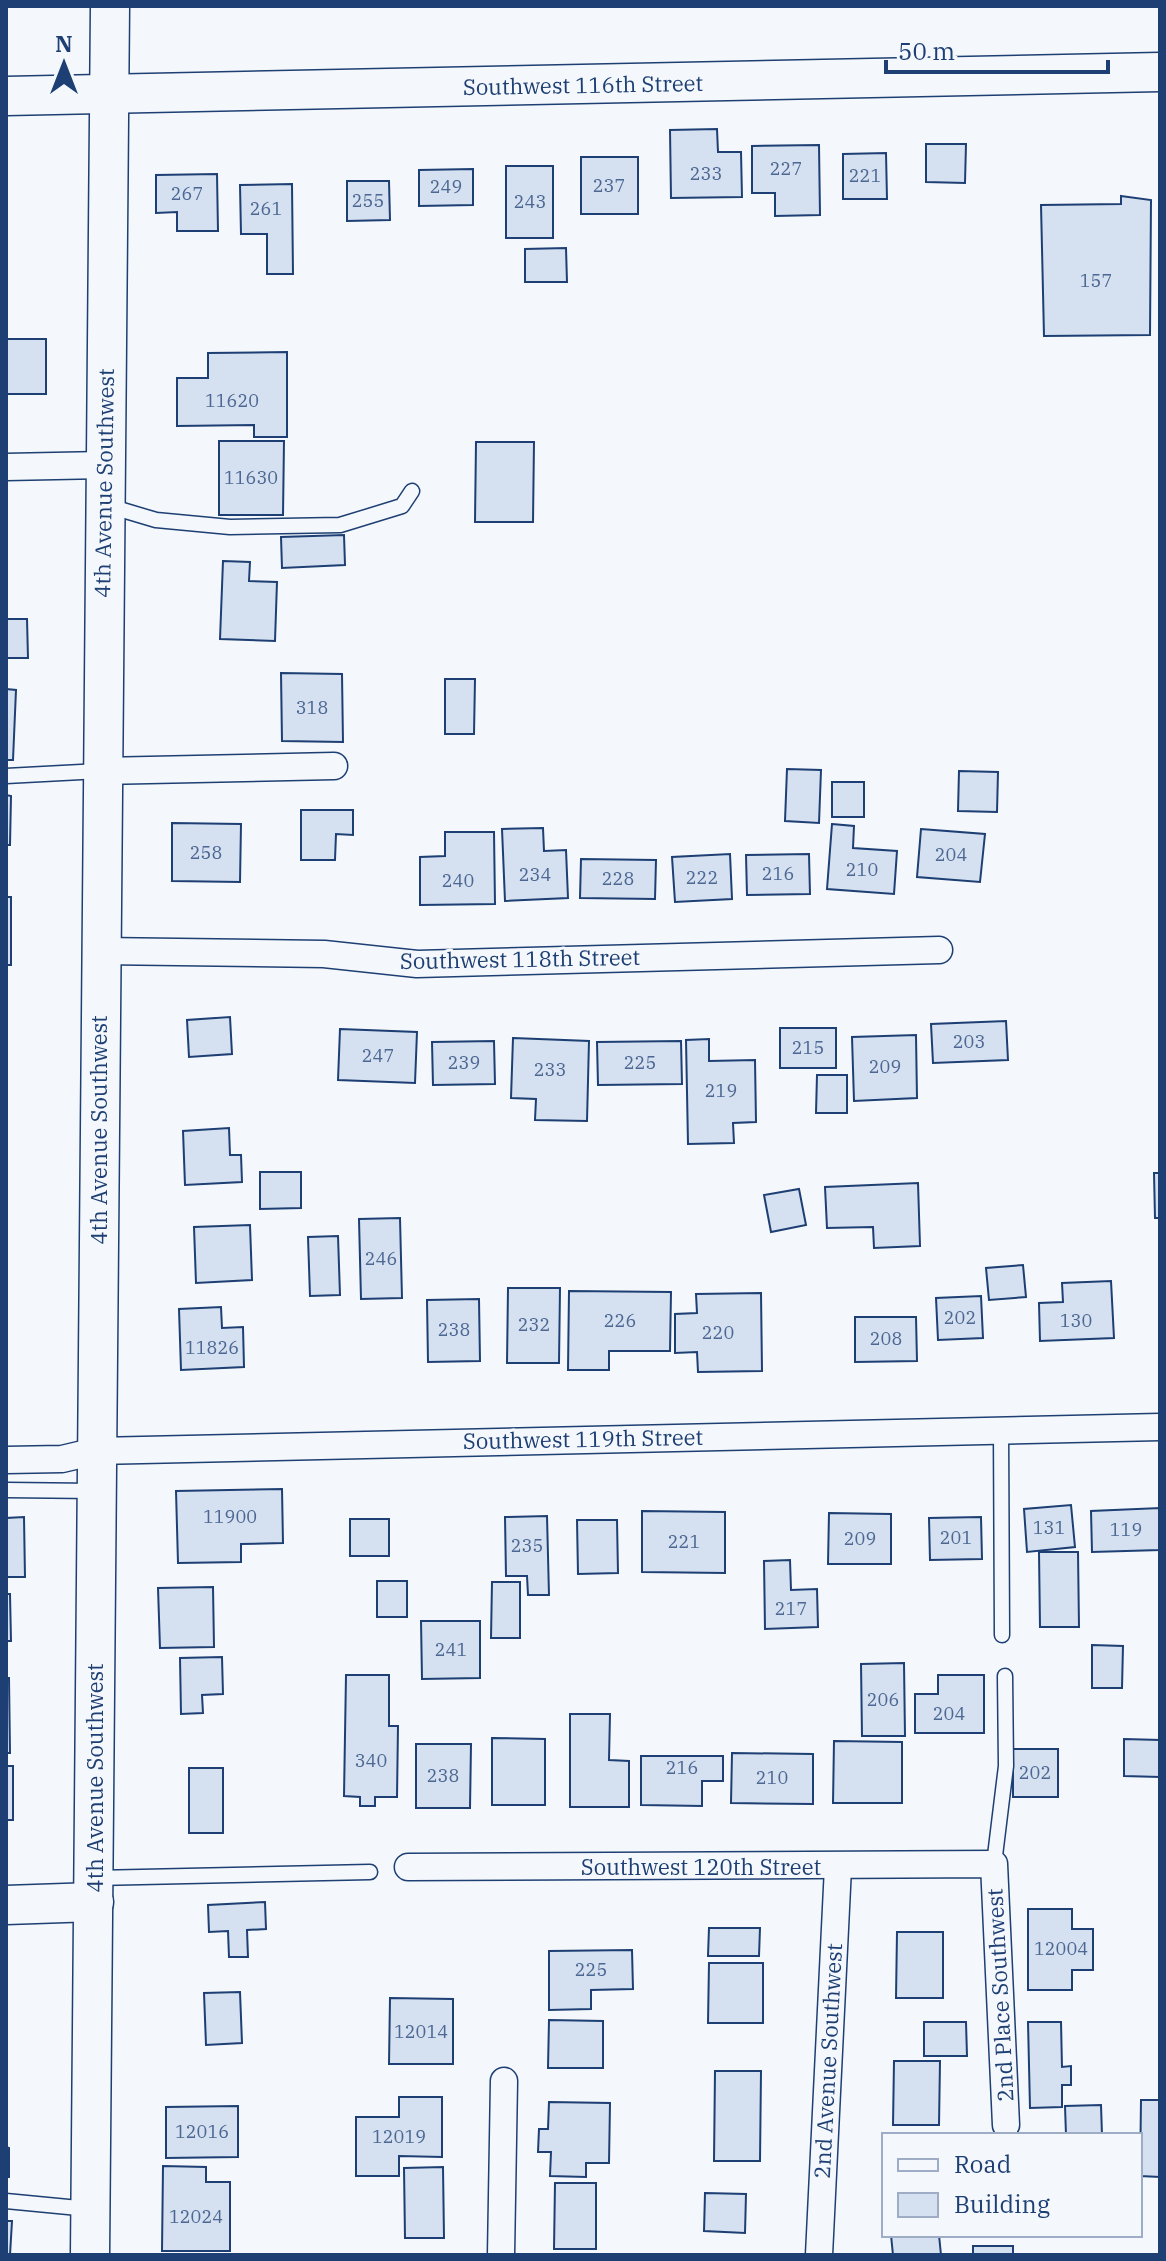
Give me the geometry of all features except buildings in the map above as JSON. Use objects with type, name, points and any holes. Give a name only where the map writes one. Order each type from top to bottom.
[{"type":"street","name":"4th Avenue Southwest","points":[[90,2255],[110,6]]},
{"type":"street","name":"Southwest 116th Street","points":[[6,96],[1160,72]]},
{"type":"street","points":[[6,467],[104,465]]},
{"type":"street","points":[[101,771],[334,766]]},
{"type":"street","name":"Southwest 118th Street","points":[[100,951],[324,954],[417,964],[939,950]]},
{"type":"street","name":"Southwest 119th Street","points":[[6,1460],[62,1459],[96,1451],[1001,1429],[1159,1433]]},
{"type":"street","name":"Southwest 120th Street","points":[[408,1867],[994,1864]]},
{"type":"street","name":"2nd Place Southwest","points":[[994,1864],[1006,2125]]},
{"type":"street","name":"2nd Avenue Southwest","points":[[819,2255],[838,1867]]},
{"type":"street","points":[[6,1905],[94,1890]]},
{"type":"street","points":[[501,2255],[504,2081]]},
{"type":"lane","points":[[104,505],[156,520],[230,527],[340,525],[402,506],[412,491]]},
{"type":"lane","points":[[6,776],[101,771]]},
{"type":"lane","points":[[1001,1429],[1002,1635]]},
{"type":"lane","points":[[6,1490],[96,1491]]},
{"type":"lane","points":[[994,1864],[1006,1766],[1005,1676]]},
{"type":"lane","points":[[94,1890],[370,1872]]},
{"type":"lane","points":[[6,2201],[91,2209]]}]
